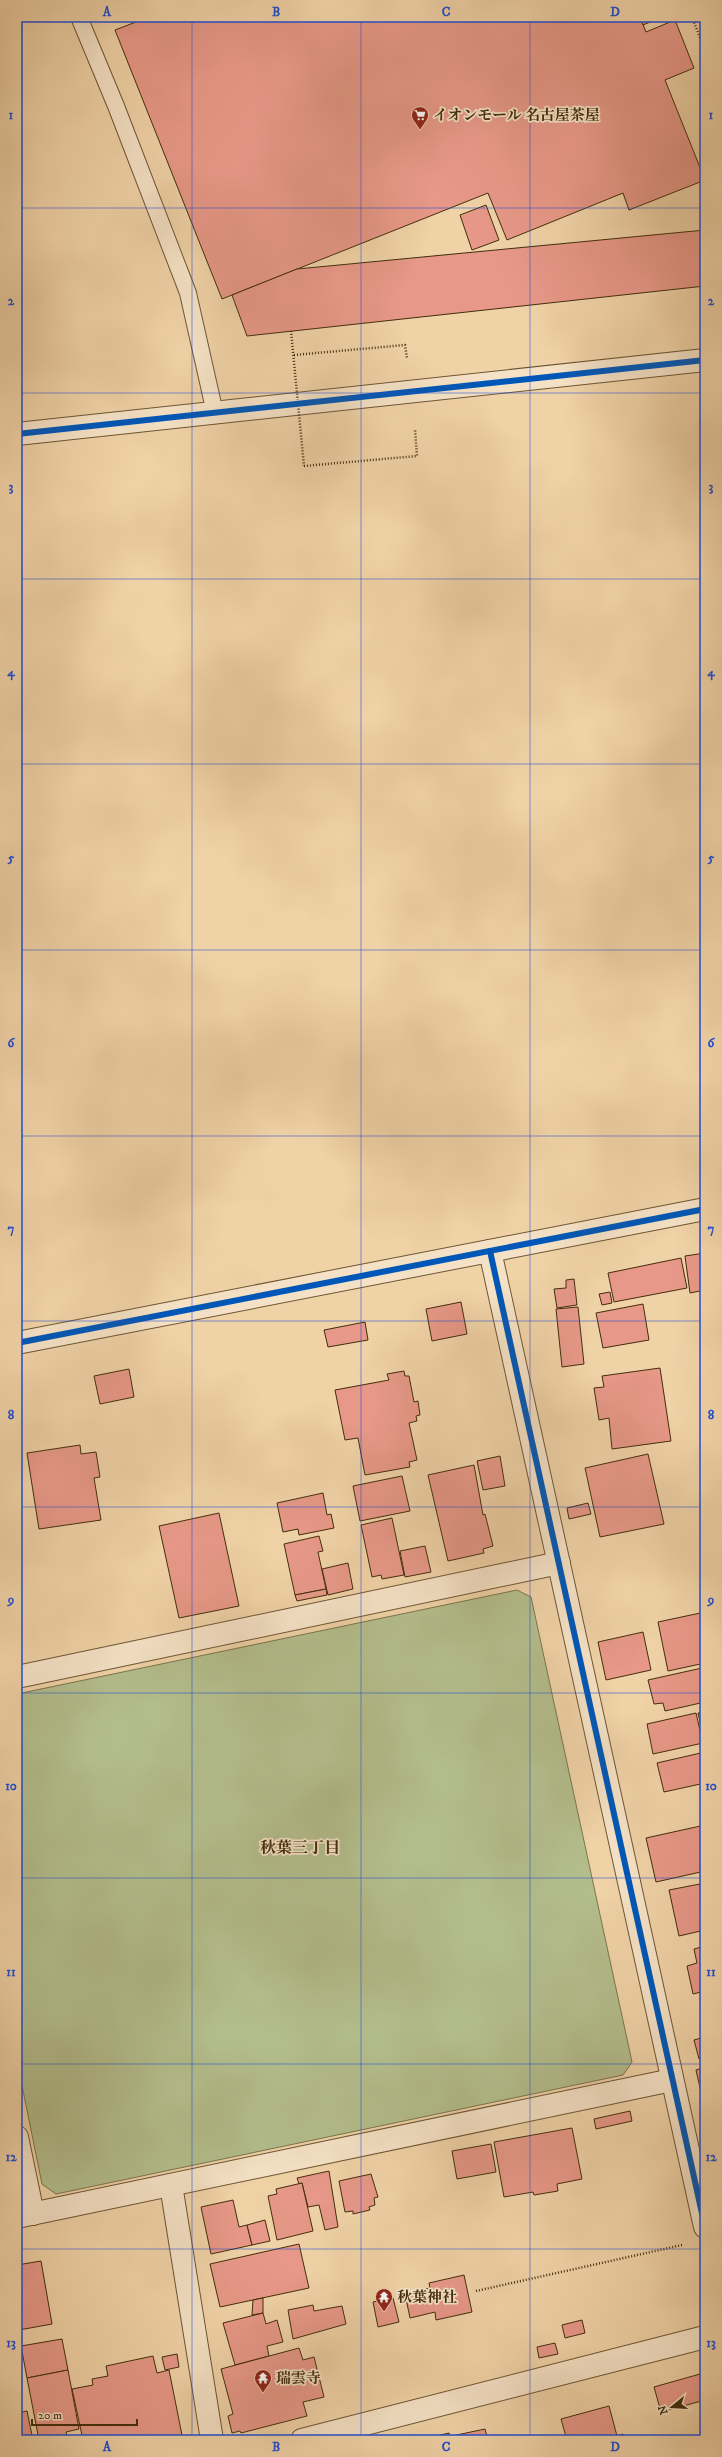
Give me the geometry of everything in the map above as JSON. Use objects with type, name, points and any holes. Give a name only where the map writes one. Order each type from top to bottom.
[{"type":"street","points":[[17,434],[705,360]]},
{"type":"street","points":[[17,1343],[705,1209]]},
{"type":"street","points":[[490,1251],[705,2227]]},
{"type":"street","points":[[17,1677],[559,1563]]},
{"type":"street","points":[[17,2137],[25,2216],[672,2080]]},
{"type":"street","points":[[171,2185],[212,2440]]},
{"type":"street","points":[[302,2440],[705,2337]]},
{"type":"lane","points":[[79,17],[116,106],[188,293],[215,413]]},
{"type":"path","points":[[692,17],[705,50]]},
{"type":"path","points":[[291,331],[304,466],[417,456],[415,429]]},
{"type":"path","points":[[294,355],[406,345],[407,358]]},
{"type":"path","points":[[476,2291],[690,2244]]},
{"type":"green space","points":[[517,1590],[531,1597],[632,2062],[623,2075],[56,2194],[42,2184],[17,2061],[17,1694]]},
{"type":"building","name":"イオンモール 名古屋茶屋","points":[[149,17],[640,17],[646,32],[675,20],[694,68],[665,80],[705,180],[629,210],[623,193],[507,240],[488,193],[222,299],[115,30]]},
{"type":"building","points":[[640,17],[662,17],[643,25]]},
{"type":"building","points":[[486,205],[499,240],[472,250],[460,215]]},
{"type":"building","points":[[705,230],[705,286],[247,336],[232,295],[297,269]]},
{"type":"building","points":[[705,1253],[705,1290],[690,1293],[685,1256]]},
{"type":"building","points":[[681,1258],[687,1288],[614,1302],[608,1273]]},
{"type":"building","points":[[574,1279],[577,1305],[557,1308],[554,1289],[566,1288],[566,1280]]},
{"type":"building","points":[[610,1292],[612,1303],[602,1305],[599,1294]]},
{"type":"building","points":[[461,1302],[467,1334],[432,1341],[426,1309]]},
{"type":"building","points":[[643,1304],[649,1340],[603,1348],[596,1313]]},
{"type":"building","points":[[578,1307],[584,1364],[562,1367],[556,1309]]},
{"type":"building","points":[[365,1322],[368,1340],[328,1347],[324,1330]]},
{"type":"building","points":[[660,1368],[671,1441],[612,1449],[609,1418],[599,1420],[594,1388],[604,1387],[602,1376]]},
{"type":"building","points":[[129,1369],[134,1397],[100,1404],[94,1376]]},
{"type":"building","points":[[404,1371],[405,1376],[409,1376],[414,1402],[418,1401],[420,1415],[416,1416],[417,1421],[409,1423],[417,1460],[409,1462],[410,1467],[365,1475],[358,1438],[345,1440],[335,1390],[389,1380],[387,1374]]},
{"type":"building","points":[[80,1445],[81,1454],[96,1452],[100,1477],[94,1478],[101,1520],[39,1529],[27,1453]]},
{"type":"building","points":[[648,1454],[664,1524],[600,1537],[585,1468]]},
{"type":"building","points":[[500,1456],[505,1486],[483,1490],[477,1461]]},
{"type":"building","points":[[474,1465],[483,1515],[485,1514],[493,1546],[483,1549],[484,1553],[448,1561],[428,1475]]},
{"type":"building","points":[[402,1476],[410,1511],[360,1521],[353,1486]]},
{"type":"building","points":[[323,1493],[327,1515],[331,1514],[334,1528],[299,1535],[298,1529],[283,1532],[277,1503]]},
{"type":"building","points":[[588,1503],[591,1514],[569,1519],[567,1508]]},
{"type":"building","points":[[219,1513],[239,1606],[179,1618],[159,1526]]},
{"type":"building","points":[[392,1518],[404,1575],[382,1579],[381,1575],[372,1577],[361,1525]]},
{"type":"building","points":[[319,1536],[323,1551],[318,1552],[326,1589],[295,1595],[284,1544]]},
{"type":"building","points":[[425,1546],[431,1572],[405,1577],[400,1551]]},
{"type":"building","points":[[348,1563],[353,1589],[328,1595],[322,1569]]},
{"type":"building","points":[[326,1589],[327,1595],[297,1601],[295,1595]]},
{"type":"building","points":[[705,1612],[705,1663],[668,1671],[658,1622]]},
{"type":"building","points":[[643,1632],[651,1670],[606,1680],[598,1642]]},
{"type":"building","points":[[702,1668],[705,1702],[665,1711],[663,1703],[654,1704],[648,1680]]},
{"type":"building","points":[[705,1712],[705,1739],[704,1739],[698,1713]]},
{"type":"building","points":[[696,1713],[703,1743],[653,1754],[647,1724]]},
{"type":"building","points":[[705,1752],[705,1783],[664,1792],[657,1763]]},
{"type":"building","points":[[705,1825],[705,1871],[656,1882],[646,1838]]},
{"type":"building","points":[[705,1883],[705,1930],[679,1936],[669,1890]]},
{"type":"building","points":[[705,1946],[705,1991],[693,1994],[687,1966],[697,1963],[694,1949]]},
{"type":"building","points":[[705,2037],[705,2058],[699,2059],[694,2040]]},
{"type":"building","points":[[705,2067],[705,2101],[703,2101],[696,2070]]},
{"type":"building","points":[[630,2111],[632,2121],[596,2129],[594,2119]]},
{"type":"building","points":[[572,2128],[582,2179],[557,2184],[558,2191],[534,2195],[533,2192],[504,2197],[494,2142]]},
{"type":"building","points":[[491,2144],[496,2172],[457,2179],[452,2151]]},
{"type":"building","points":[[329,2171],[338,2227],[325,2230],[319,2205],[308,2207],[302,2183],[299,2184],[297,2178]]},
{"type":"building","points":[[371,2174],[378,2197],[374,2198],[375,2205],[369,2207],[370,2210],[353,2214],[353,2211],[345,2212],[339,2181]]},
{"type":"building","points":[[302,2183],[313,2231],[277,2240],[268,2196],[277,2194],[276,2189]]},
{"type":"building","points":[[233,2200],[239,2227],[247,2225],[252,2245],[211,2254],[201,2207]]},
{"type":"building","points":[[265,2220],[270,2241],[252,2245],[247,2225]]},
{"type":"building","points":[[299,2244],[309,2288],[220,2307],[210,2264]]},
{"type":"building","points":[[41,2261],[52,2324],[19,2330],[17,2265]]},
{"type":"building","points":[[464,2275],[472,2312],[436,2320],[435,2312],[410,2318],[405,2294],[430,2288],[429,2283]]},
{"type":"building","points":[[263,2298],[263,2313],[252,2315],[253,2300]]},
{"type":"building","points":[[393,2298],[399,2322],[378,2327],[373,2302]]},
{"type":"building","points":[[313,2305],[314,2311],[342,2306],[346,2324],[293,2339],[288,2310]]},
{"type":"building","points":[[263,2313],[266,2324],[277,2320],[283,2342],[267,2346],[269,2356],[235,2365],[223,2323]]},
{"type":"building","points":[[582,2320],[585,2333],[565,2338],[562,2325]]},
{"type":"building","points":[[62,2339],[68,2370],[27,2378],[21,2346]]},
{"type":"building","points":[[555,2343],[558,2354],[539,2358],[537,2347]]},
{"type":"building","points":[[299,2348],[303,2360],[314,2357],[324,2397],[303,2402],[307,2416],[241,2433],[240,2431],[232,2433],[228,2416],[233,2414],[221,2369]]},
{"type":"building","points":[[177,2354],[179,2367],[165,2370],[162,2357]]},
{"type":"building","points":[[153,2356],[157,2373],[169,2370],[183,2440],[83,2440],[72,2389],[93,2385],[92,2379],[108,2376],[106,2366]]},
{"type":"building","points":[[68,2370],[79,2429],[66,2432],[68,2440],[39,2440],[27,2378]]},
{"type":"building","points":[[700,2374],[705,2400],[661,2412],[654,2387]]},
{"type":"building","points":[[17,2392],[20,2406],[17,2406]]},
{"type":"building","points":[[609,2406],[617,2436],[623,2434],[625,2440],[567,2440],[561,2419]]},
{"type":"building","points":[[27,2411],[33,2440],[17,2440],[17,2413]]},
{"type":"building","points":[[485,2429],[488,2440],[453,2440],[452,2436]]},
{"type":"building","points":[[449,2433],[451,2440],[418,2440]]},
{"type":"cycle path","points":[[17,434],[705,360]]},
{"type":"cycle path","points":[[17,1343],[705,1209]]},
{"type":"cycle path","points":[[490,1251],[705,2227]]},
{"type":"place","name":"イオンモール 名古屋茶屋","points":[[420,130]]},
{"type":"place","name":"秋葉神社","points":[[384,2312]]},
{"type":"place","name":"瑞雲寺","points":[[263,2393]]},
{"type":"district","name":"秋葉三丁目","points":[[300,1847]]}]
